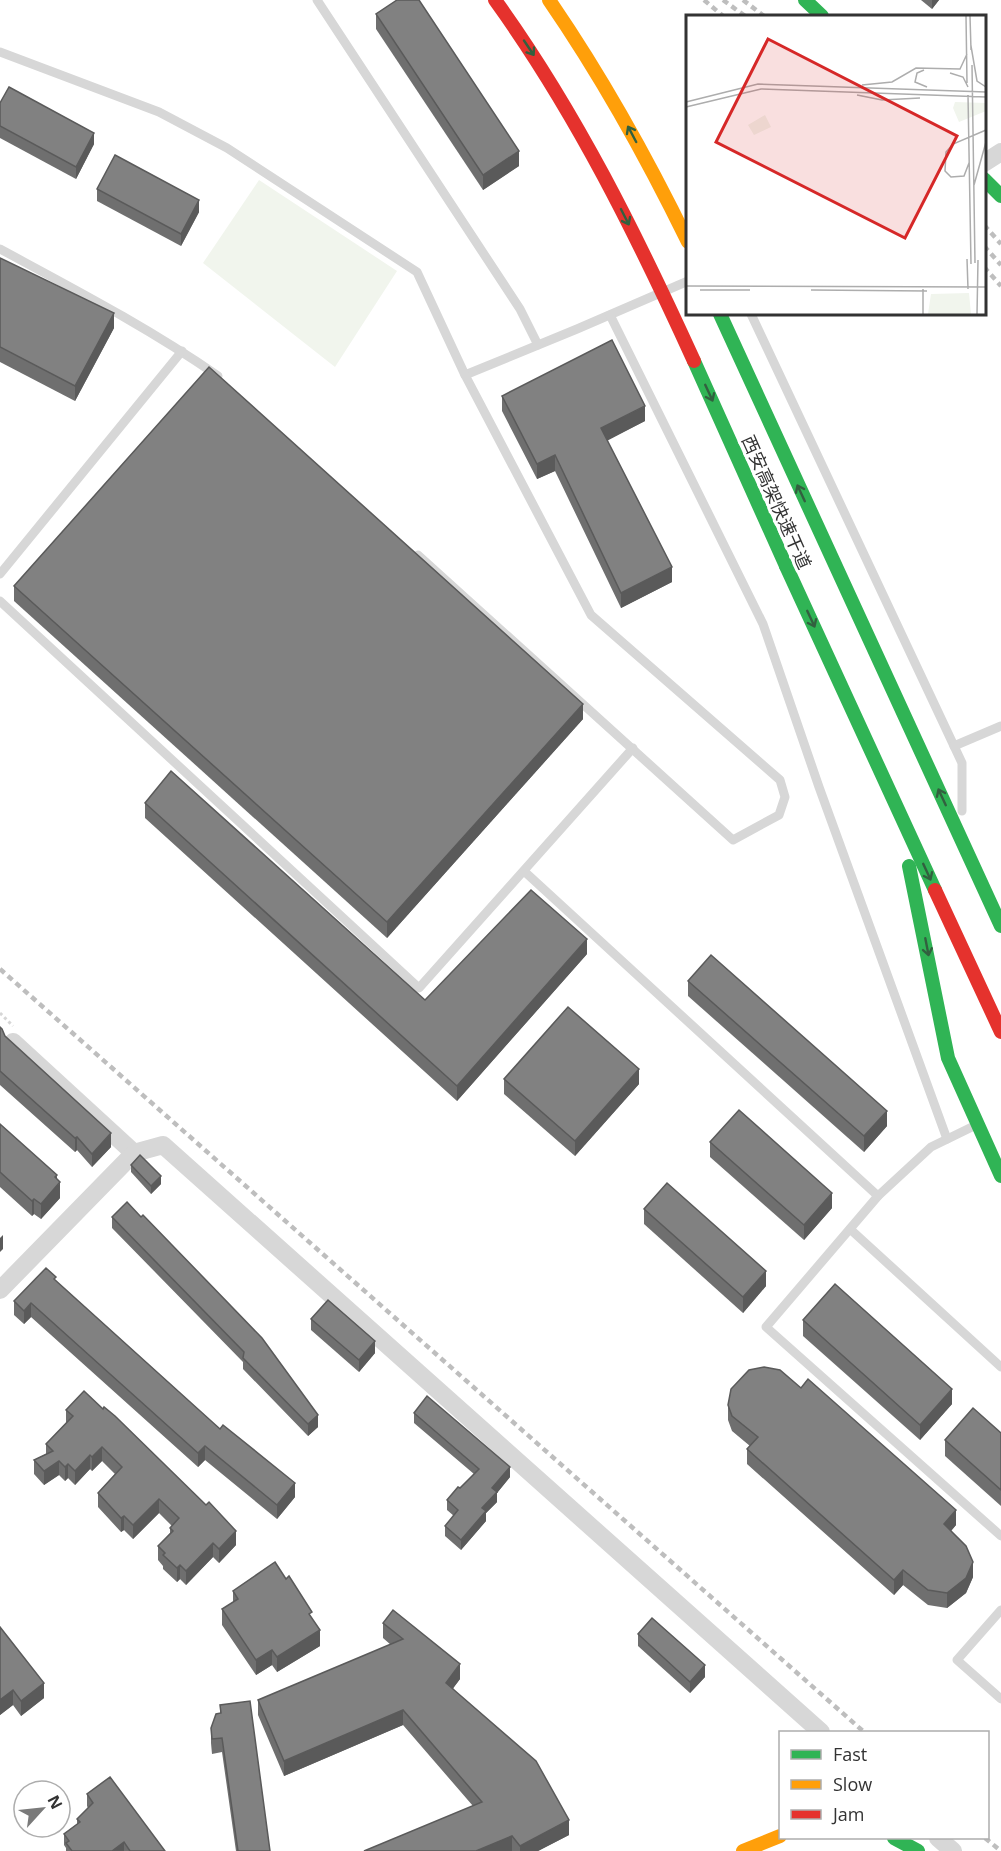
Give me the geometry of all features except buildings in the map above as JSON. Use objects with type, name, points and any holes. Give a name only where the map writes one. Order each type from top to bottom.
[{"type":"main road","name":"西安高架快速干道","points":[[495,0],[552,82],[592,151],[676,322],[1001,1032]]},
{"type":"main road","points":[[549,0],[614,99],[686,240]]},
{"type":"main road","points":[[805,0],[821,15]]},
{"type":"main road","points":[[986,181],[1001,196]]},
{"type":"main road","name":"西安高架快速干道","points":[[720,315],[1001,926]]},
{"type":"main road","points":[[889,788],[916,894],[948,1058],[1001,1176]]},
{"type":"main road","points":[[962,840],[994,878]]},
{"type":"main road","points":[[743,1851],[779,1836]]},
{"type":"main road","points":[[896,1839],[918,1851]]},
{"type":"street","points":[[986,162],[1001,152]]},
{"type":"street","points":[[12,1042],[134,1153]]},
{"type":"street","points":[[0,1290],[134,1153],[164,1144],[820,1731]]},
{"type":"street","points":[[939,1839],[953,1851]]},
{"type":"lane","points":[[317,0],[520,309],[538,345]]},
{"type":"lane","points":[[0,52],[159,112],[227,148],[417,272],[465,375],[591,615],[780,780],[785,797],[779,815],[733,840],[414,552]]},
{"type":"lane","points":[[0,249],[127,318],[182,351],[230,387]]},
{"type":"lane","points":[[465,375],[686,281]]},
{"type":"lane","points":[[610,315],[763,624],[819,787],[947,1139]]},
{"type":"lane","points":[[751,315],[962,763],[962,840]]},
{"type":"lane","points":[[0,574],[182,351]]},
{"type":"lane","points":[[0,601],[420,988],[633,748]]},
{"type":"lane","points":[[954,746],[1001,726]]},
{"type":"lane","points":[[525,872],[878,1196]]},
{"type":"lane","points":[[976,1124],[931,1147],[878,1196],[766,1327],[1001,1536]]},
{"type":"lane","points":[[850,1229],[1001,1367]]},
{"type":"lane","points":[[1001,1610],[957,1660],[1001,1700]]},
{"type":"shaded area","points":[[259,180],[397,271],[335,367],[203,263]]},
{"type":"railway","points":[[704,0],[722,15]]},
{"type":"railway","points":[[723,0],[744,15]]},
{"type":"railway","points":[[743,0],[763,15]]},
{"type":"railway","points":[[986,227],[1001,244]]},
{"type":"railway","points":[[986,248],[1001,265]]},
{"type":"railway","points":[[986,269],[1001,286]]},
{"type":"railway","points":[[0,969],[863,1731]]},
{"type":"railway","points":[[986,1839],[1001,1851]]},
{"type":"traffic: fast","points":[[805,0],[821,15]]},
{"type":"traffic: fast","points":[[986,181],[1001,196]]},
{"type":"traffic: fast","points":[[720,315],[1001,926]]},
{"type":"traffic: fast","points":[[694,361],[786,566]]},
{"type":"traffic: fast","points":[[786,566],[935,890]]},
{"type":"traffic: fast","points":[[909,866],[948,1058],[1001,1176]]},
{"type":"traffic: fast","points":[[896,1839],[918,1851]]},
{"type":"traffic: slow","points":[[549,0],[623,118],[686,238]]},
{"type":"traffic: slow","points":[[743,1851],[779,1836]]},
{"type":"traffic: jam","points":[[495,0],[579,130],[627,221],[694,361]]},
{"type":"traffic: jam","points":[[935,890],[1001,1032]]}]
